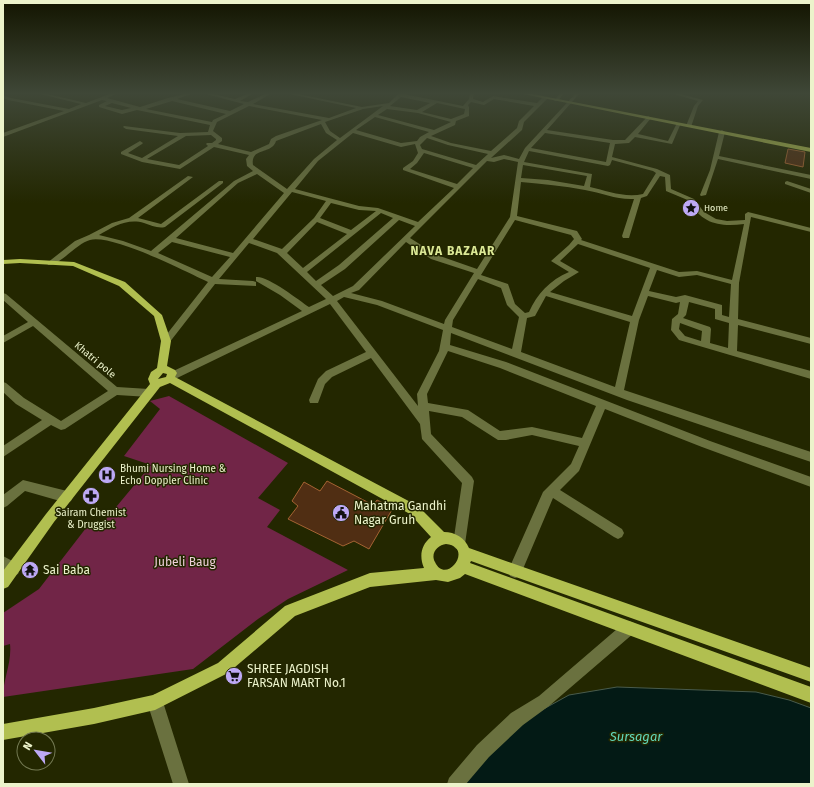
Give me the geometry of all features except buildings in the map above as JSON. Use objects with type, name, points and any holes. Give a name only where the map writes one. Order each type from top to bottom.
[{"type":"main road","points":[[709,130],[811,150]]},
{"type":"main road","points":[[3,262],[74,264],[122,284],[158,315],[166,342],[161,370],[153,377],[157,383]]},
{"type":"main road","points":[[161,370],[170,370],[172,373],[171,378]]},
{"type":"main road","points":[[3,582],[8,565],[67,497],[157,383],[165,382],[171,378]]},
{"type":"main road","points":[[171,378],[414,510],[441,538],[451,539],[462,555],[629,628],[811,695]]},
{"type":"main road","points":[[436,572],[432,568],[428,556],[431,545],[441,538]]},
{"type":"main road","points":[[462,555],[515,571],[811,676]]},
{"type":"main road","points":[[3,732],[94,716],[155,702],[223,668],[290,611],[370,580],[436,572],[448,576],[459,572],[462,555]]},
{"type":"street","points":[[4,134],[16,130]]},
{"type":"street","points":[[142,130],[186,134],[212,133]]},
{"type":"street","points":[[140,143],[123,153],[142,160],[180,167],[219,141],[219,138],[210,130]]},
{"type":"street","points":[[204,143],[252,154],[271,146],[272,140],[298,130]]},
{"type":"street","points":[[327,130],[328,132],[340,140]]},
{"type":"street","points":[[426,130],[434,132]]},
{"type":"street","points":[[439,130],[422,138],[417,145],[421,153],[415,162],[405,169],[458,188]]},
{"type":"street","points":[[171,378],[356,288],[492,153],[519,130]]},
{"type":"street","points":[[462,555],[468,481],[426,436],[422,394],[445,347],[449,320],[513,218],[521,162],[527,149],[543,131],[613,142],[627,142],[639,130]]},
{"type":"street","points":[[634,134],[670,143],[676,130]]},
{"type":"street","points":[[166,342],[213,281],[316,160],[340,140],[352,131],[401,145],[419,142]]},
{"type":"street","points":[[703,195],[713,170],[722,132]]},
{"type":"street","points":[[142,160],[186,134]]},
{"type":"street","points":[[427,136],[450,144],[492,153]]},
{"type":"street","points":[[527,149],[608,164],[613,142]]},
{"type":"street","points":[[420,150],[478,168]]},
{"type":"street","points":[[252,154],[249,159],[250,166],[289,192],[330,200],[359,208],[380,211],[420,225]]},
{"type":"street","points":[[716,157],[811,177]]},
{"type":"street","points":[[487,159],[494,160],[504,158],[590,175],[587,188]]},
{"type":"street","points":[[609,158],[655,170],[668,176],[668,190],[692,200],[696,208],[711,220],[731,224],[748,222]]},
{"type":"street","points":[[154,254],[155,251],[171,239],[236,182],[257,171]]},
{"type":"street","points":[[518,180],[548,182],[638,197],[644,195],[659,173]]},
{"type":"street","points":[[130,220],[190,177]]},
{"type":"street","points":[[92,238],[108,227],[125,220],[139,220],[158,226],[163,226],[221,182]]},
{"type":"street","points":[[787,183],[811,191]]},
{"type":"street","points":[[626,236],[638,197]]},
{"type":"street","points":[[283,253],[316,219],[330,200]]},
{"type":"street","points":[[303,272],[380,211]]},
{"type":"street","points":[[732,353],[735,283],[743,239],[748,222],[748,214],[811,230]]},
{"type":"street","points":[[316,285],[342,267],[398,217]]},
{"type":"street","points":[[513,218],[574,234],[578,239],[572,247],[555,261],[575,272],[563,277],[544,293],[537,302],[532,314],[523,316]]},
{"type":"street","points":[[316,219],[352,233]]},
{"type":"street","points":[[51,263],[74,246],[89,238],[101,237],[154,254],[213,281],[256,282],[283,293],[308,311]]},
{"type":"street","points":[[171,239],[235,256]]},
{"type":"street","points":[[406,239],[434,257],[505,286],[511,305],[523,316]]},
{"type":"street","points":[[248,240],[283,253],[332,300],[425,423]]},
{"type":"street","points":[[576,241],[679,275],[697,273],[735,283]]},
{"type":"street","points":[[619,392],[635,320],[654,267]]},
{"type":"street","points":[[544,293],[635,320]]},
{"type":"street","points":[[645,293],[676,300],[685,298],[719,307],[718,317],[811,341]]},
{"type":"street","points":[[343,294],[379,303],[431,321],[448,329],[619,392],[811,457]]},
{"type":"street","points":[[3,296],[7,305],[34,322],[4,339]]},
{"type":"street","points":[[676,319],[682,315],[685,298]]},
{"type":"street","points":[[516,354],[523,316]]},
{"type":"street","points":[[676,319],[675,330],[682,338],[811,375]]},
{"type":"street","points":[[676,319],[707,330],[705,345]]},
{"type":"street","name":"Khatri pole","points":[[34,322],[116,392],[121,390],[149,393]]},
{"type":"street","points":[[445,347],[503,365],[602,404],[811,482]]},
{"type":"street","points":[[314,400],[321,382],[329,374],[372,353]]},
{"type":"street","points":[[3,386],[20,401],[60,426],[116,392]]},
{"type":"street","points":[[515,571],[547,496],[575,467],[602,404]]},
{"type":"street","points":[[423,406],[464,413],[498,435],[503,436],[532,431],[586,443]]},
{"type":"street","points":[[3,452],[50,420]]},
{"type":"street","points":[[3,501],[23,486],[67,497]]},
{"type":"street","points":[[551,491],[618,533]]},
{"type":"street","points":[[455,784],[483,751],[517,720],[577,674],[629,628]]},
{"type":"street","points":[[155,702],[181,784]]},
{"type":"green space","name":"Jubeli Baug","points":[[169,396],[288,463],[258,498],[280,510],[267,527],[348,570],[288,599],[258,619],[193,669],[3,697],[4,684],[9,664],[10,644],[3,646],[3,613],[39,589],[86,528],[97,530],[151,465],[124,456],[160,409],[150,401]]},
{"type":"water","name":"Sursagar","points":[[617,687],[756,692],[789,700],[811,708],[811,784],[461,784],[520,722],[569,695]]},
{"type":"place","name":"Home","points":[[691,208]]},
{"type":"place","name":"Bhumi Nursing Home & Echo Doppler Clinic","points":[[107,475]]},
{"type":"place","name":"Sairam Chemist & Druggist","points":[[91,496]]},
{"type":"place","name":"Mahatma Gandhi Nagar Gruh","points":[[341,513]]},
{"type":"place","name":"Sai Baba","points":[[30,570]]},
{"type":"place","name":"SHREE JAGDISH FARSAN MART No.1","points":[[234,676]]},
{"type":"district","name":"NAVA BAZAAR","points":[[453,251]]}]
